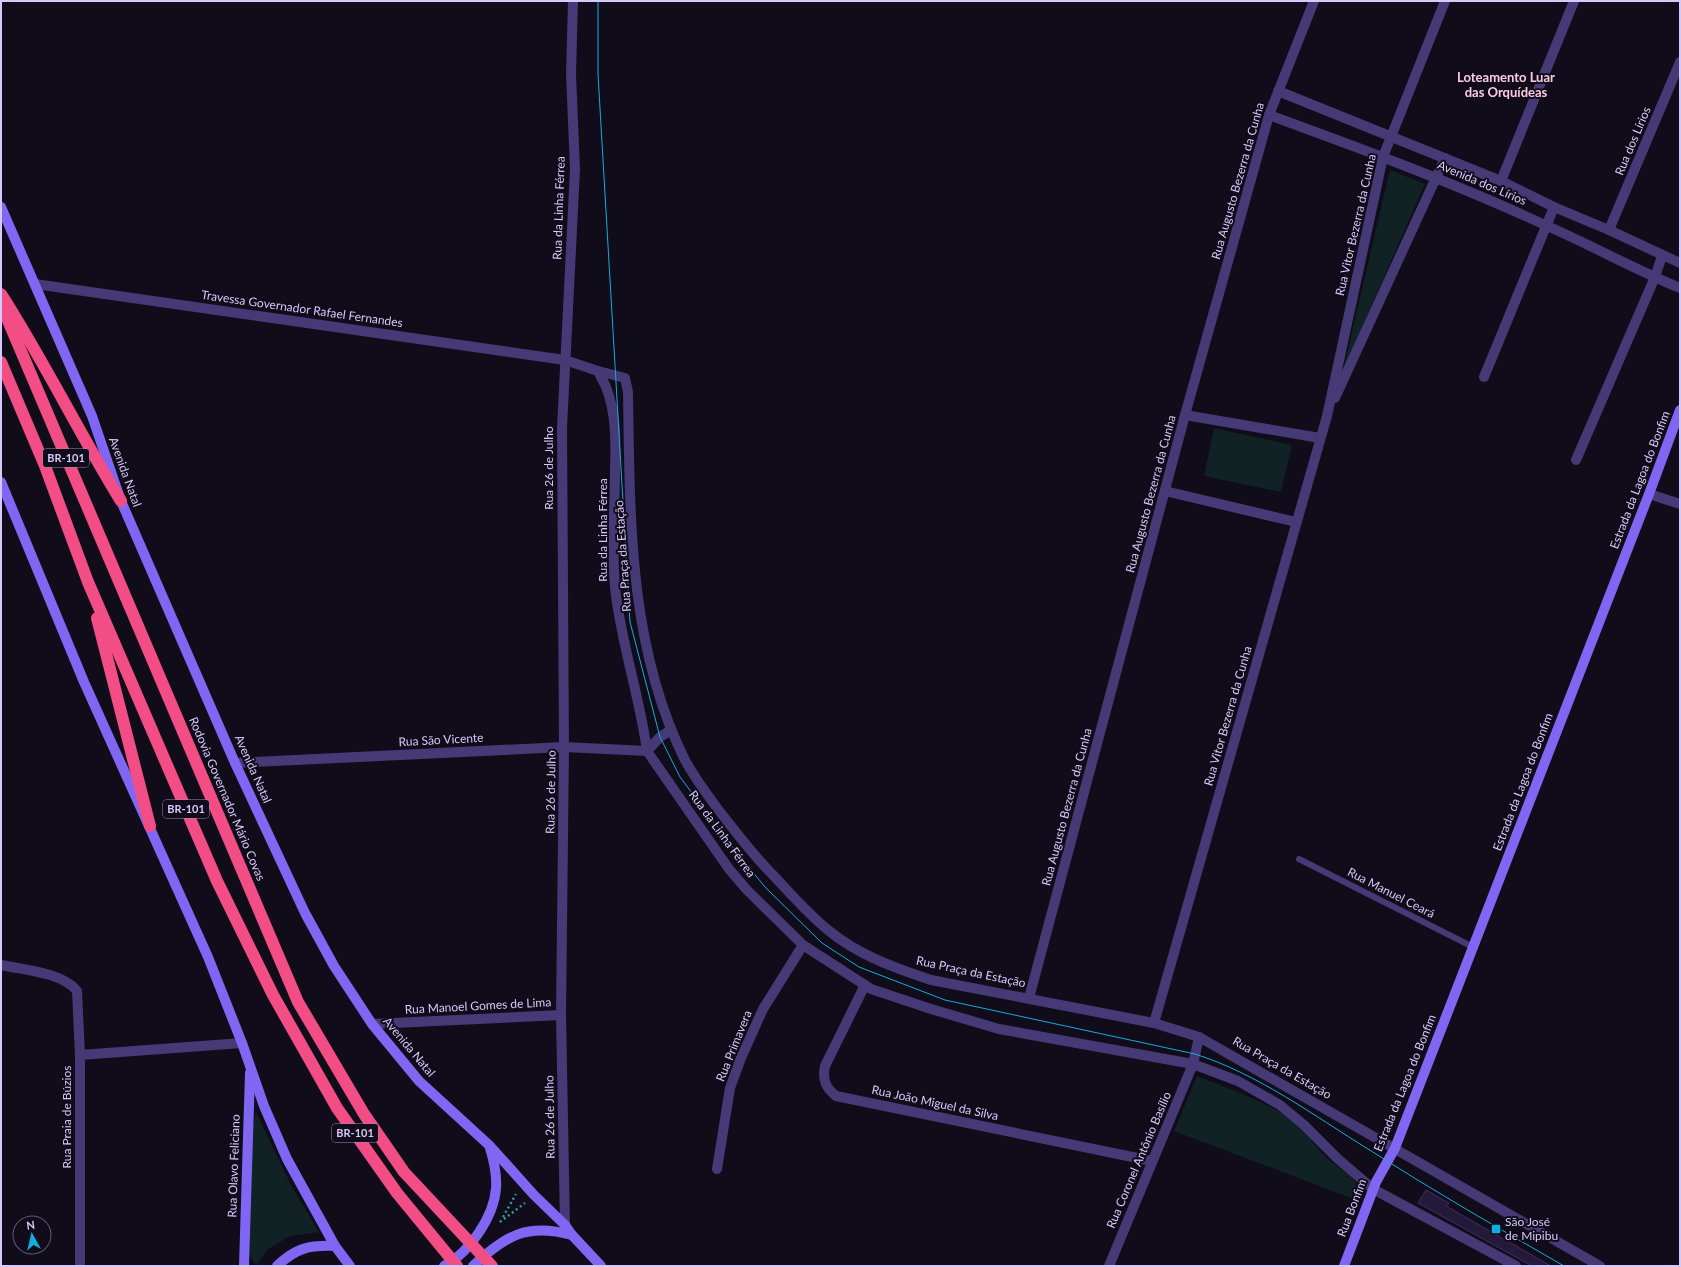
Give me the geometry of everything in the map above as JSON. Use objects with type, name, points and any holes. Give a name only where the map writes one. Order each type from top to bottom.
[{"type":"highway","points":[[1,294],[23,329],[92,454],[121,501]]},
{"type":"highway","name":"Rodovia Governador Mário Covas","points":[[1,304],[298,1002],[364,1114],[400,1166],[470,1244],[492,1266]]},
{"type":"highway","name":"BR-101","points":[[1,362],[45,466],[88,582],[217,881],[273,995],[337,1108],[397,1193],[451,1264]]},
{"type":"highway","points":[[88,582],[150,826]]},
{"type":"main road","name":"Avenida Natal","points":[[1,207],[92,416],[121,501],[235,763],[305,913],[334,966],[372,1024],[419,1082],[490,1146],[522,1183],[566,1225],[572,1236],[601,1266]]},
{"type":"main road","name":"Estrada da Lagoa do Bonfim","points":[[1388,1162],[1396,1148],[1649,494],[1680,410]]},
{"type":"main road","points":[[1,482],[84,682],[208,957],[242,1043],[264,1106],[287,1158],[335,1246],[350,1266]]},
{"type":"main road","name":"Rua Olavo Feliciano","points":[[244,1266],[250,1067]]},
{"type":"main road","points":[[451,1264],[470,1244],[485,1223],[493,1205],[496,1188],[496,1169],[490,1146]]},
{"type":"main road","name":"Rua Bonfim","points":[[1344,1266],[1373,1189],[1388,1162]]},
{"type":"main road","points":[[473,1266],[502,1242],[518,1234],[543,1230],[555,1231],[572,1236]]},
{"type":"main road","points":[[278,1266],[290,1254],[304,1248],[335,1246]]},
{"type":"street","name":"Rua da Linha Férrea","points":[[565,360],[575,169],[571,74],[573,1]]},
{"type":"street","name":"Rua Augusto Bezerra da Cunha","points":[[1029,998],[1185,416],[1269,115],[1314,1]]},
{"type":"street","name":"Rua Vitor Bezerra da Cunha","points":[[1154,1023],[1327,416],[1383,156],[1445,1]]},
{"type":"street","points":[[1501,181],[1574,1]]},
{"type":"street","name":"Rua dos Lírios","points":[[1609,230],[1680,62]]},
{"type":"street","name":"Avenida dos Lírios","points":[[1278,91],[1501,181],[1554,207],[1609,230],[1680,264]]},
{"type":"street","name":"Avenida dos Lírios","points":[[1269,115],[1383,156],[1436,177],[1546,225],[1680,288]]},
{"type":"street","name":"Rua Vitor Bezerra da Cunha","points":[[1327,416],[1445,158]]},
{"type":"street","points":[[1484,377],[1554,207]]},
{"type":"street","points":[[1576,460],[1655,277],[1662,256]]},
{"type":"street","name":"Travessa Governador Rafael Fernandes","points":[[34,284],[565,360]]},
{"type":"street","points":[[565,360],[598,371]]},
{"type":"street","name":"Rua 26 de Julho","points":[[565,360],[562,428],[564,747],[561,1015],[566,1225]]},
{"type":"street","name":"Rua da Linha Férrea","points":[[598,371],[606,387],[612,409],[616,444],[614,529],[616,594],[623,641],[644,732],[647,752],[729,869],[747,890],[803,944],[868,987]]},
{"type":"street","name":"Rua Praça da Estação","points":[[598,371],[625,378],[628,392],[636,585],[651,671],[661,706],[686,762],[704,790],[756,857],[828,931],[855,949],[895,968],[931,980],[1154,1023],[1199,1037],[1396,1148],[1600,1266]]},
{"type":"street","points":[[1185,416],[1320,438]]},
{"type":"street","points":[[1165,490],[1296,522]]},
{"type":"street","points":[[1649,494],[1680,504]]},
{"type":"street","points":[[647,752],[660,737],[671,730]]},
{"type":"street","name":"Rua São Vicente","points":[[235,763],[564,747],[647,752]]},
{"type":"street","name":"Rua Primavera","points":[[717,1169],[730,1088],[741,1058],[762,1008],[803,944]]},
{"type":"street","name":"Rua Praia de Búzios","points":[[1,965],[59,978],[69,983],[77,991],[80,1055],[80,1266]]},
{"type":"street","points":[[868,987],[931,1009],[999,1029],[1193,1064],[1238,1081],[1280,1105],[1304,1125],[1338,1159],[1373,1189],[1516,1266]]},
{"type":"street","name":"Rua João Miguel da Silva","points":[[868,987],[825,1066],[823,1074],[825,1082],[828,1090],[836,1096],[1152,1162]]},
{"type":"street","name":"Rua Manoel Gomes de Lima","points":[[372,1024],[561,1015]]},
{"type":"street","name":"Rua Coronel Antônio Basílio","points":[[1112,1265],[1152,1162],[1193,1064],[1199,1037]]},
{"type":"street","points":[[80,1055],[242,1043]]},
{"type":"lane","name":"Rua Manuel Ceará","points":[[1299,858],[1473,947]]},
{"type":"path","points":[[501,1221],[522,1183]]},
{"type":"shaded area","points":[[1390,170],[1425,184],[1343,370]]},
{"type":"shaded area","points":[[1214,428],[1292,445],[1281,492],[1204,476]]},
{"type":"shaded area","points":[[1197,1076],[1265,1104],[1279,1111],[1290,1119],[1304,1131],[1329,1160],[1355,1182],[1358,1187],[1359,1201],[1174,1131]]},
{"type":"shaded area","points":[[256,1112],[292,1187],[319,1232],[290,1236],[268,1249],[256,1265],[249,1255],[251,1137]]},
{"type":"building","name":"São José de Mipibu","points":[[1426,1190],[1449,1203],[1446,1206],[1551,1266],[1532,1266],[1418,1203]]},
{"type":"tram line","points":[[598,1],[598,74],[630,622],[660,737],[680,777],[740,857],[766,888],[822,943],[859,967],[945,1000],[1195,1054],[1218,1062],[1241,1072],[1284,1096],[1416,1179],[1564,1266]]},
{"type":"place","name":"São José de Mipibu","points":[[1496,1229]]},
{"type":"district","name":"Loteamento Luar das Orquídeas","points":[[1506,84]]}]
